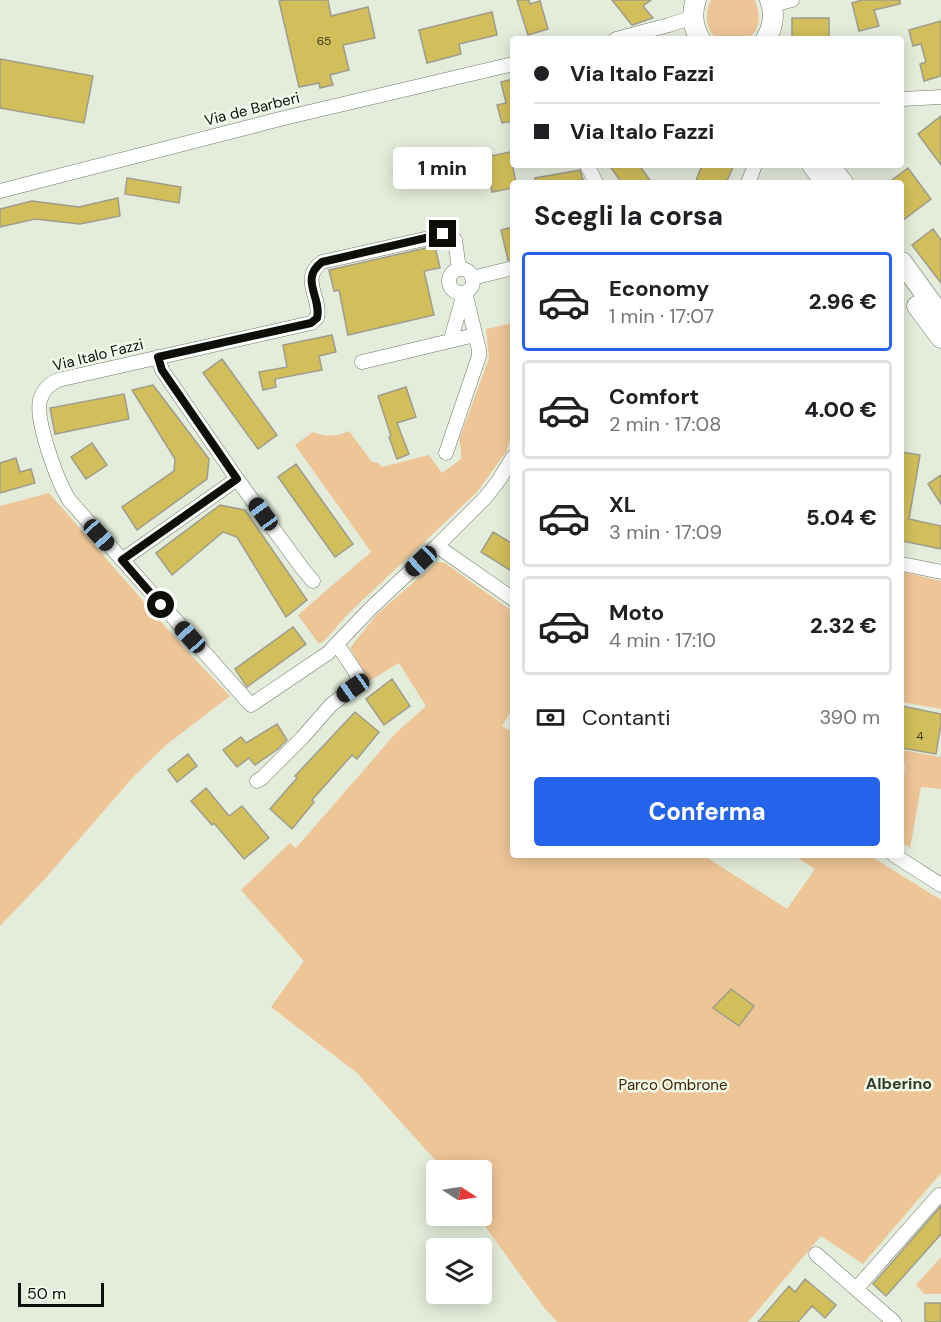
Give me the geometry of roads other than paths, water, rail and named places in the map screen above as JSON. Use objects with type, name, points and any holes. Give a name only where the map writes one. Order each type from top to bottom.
[{"type":"main road","points":[[768,36],[773,21],[770,2]]},
{"type":"main road","points":[[695,5],[694,27],[698,36]]},
{"type":"main road","points":[[814,168],[824,180]]},
{"type":"main road","points":[[831,168],[841,180]]},
{"type":"main road","points":[[904,265],[941,316]]},
{"type":"main road","points":[[904,287],[941,338]]},
{"type":"street","points":[[770,2],[792,0]]},
{"type":"street","points":[[627,36],[669,25],[695,5]]},
{"type":"street","name":"Via de Barberi","points":[[0,191],[283,114],[510,65]]},
{"type":"street","points":[[904,99],[941,97]]},
{"type":"street","name":"Via Italo Fazzi","points":[[337,644],[300,673],[251,705],[88,523],[64,493],[50,456],[40,403],[45,389],[58,380],[314,321],[318,312],[311,277],[315,268],[322,262],[447,234],[455,240],[459,269]]},
{"type":"street","points":[[459,269],[466,270],[472,278],[470,288],[465,292],[453,290],[449,284],[452,273],[459,269]]},
{"type":"street","points":[[472,278],[510,269]]},
{"type":"street","points":[[446,453],[479,357],[465,292]]},
{"type":"street","points":[[453,340],[465,292]]},
{"type":"street","points":[[362,362],[475,335]]},
{"type":"street","points":[[158,357],[162,370],[237,479],[313,580]]},
{"type":"street","points":[[257,781],[302,738],[331,705],[357,683],[357,674],[337,644],[485,498],[510,463]]},
{"type":"street","points":[[122,560],[237,479]]},
{"type":"street","points":[[437,546],[510,597]]},
{"type":"street","points":[[904,564],[941,572]]},
{"type":"street","points":[[899,858],[941,885]]},
{"type":"street","points":[[856,1289],[940,1195]]},
{"type":"street","points":[[816,1254],[894,1322]]},
{"type":"district","name":"Alberino","points":[[899,1083]]},
{"type":"park label","name":"Parco Ombrone","points":[[673,1085]]}]
